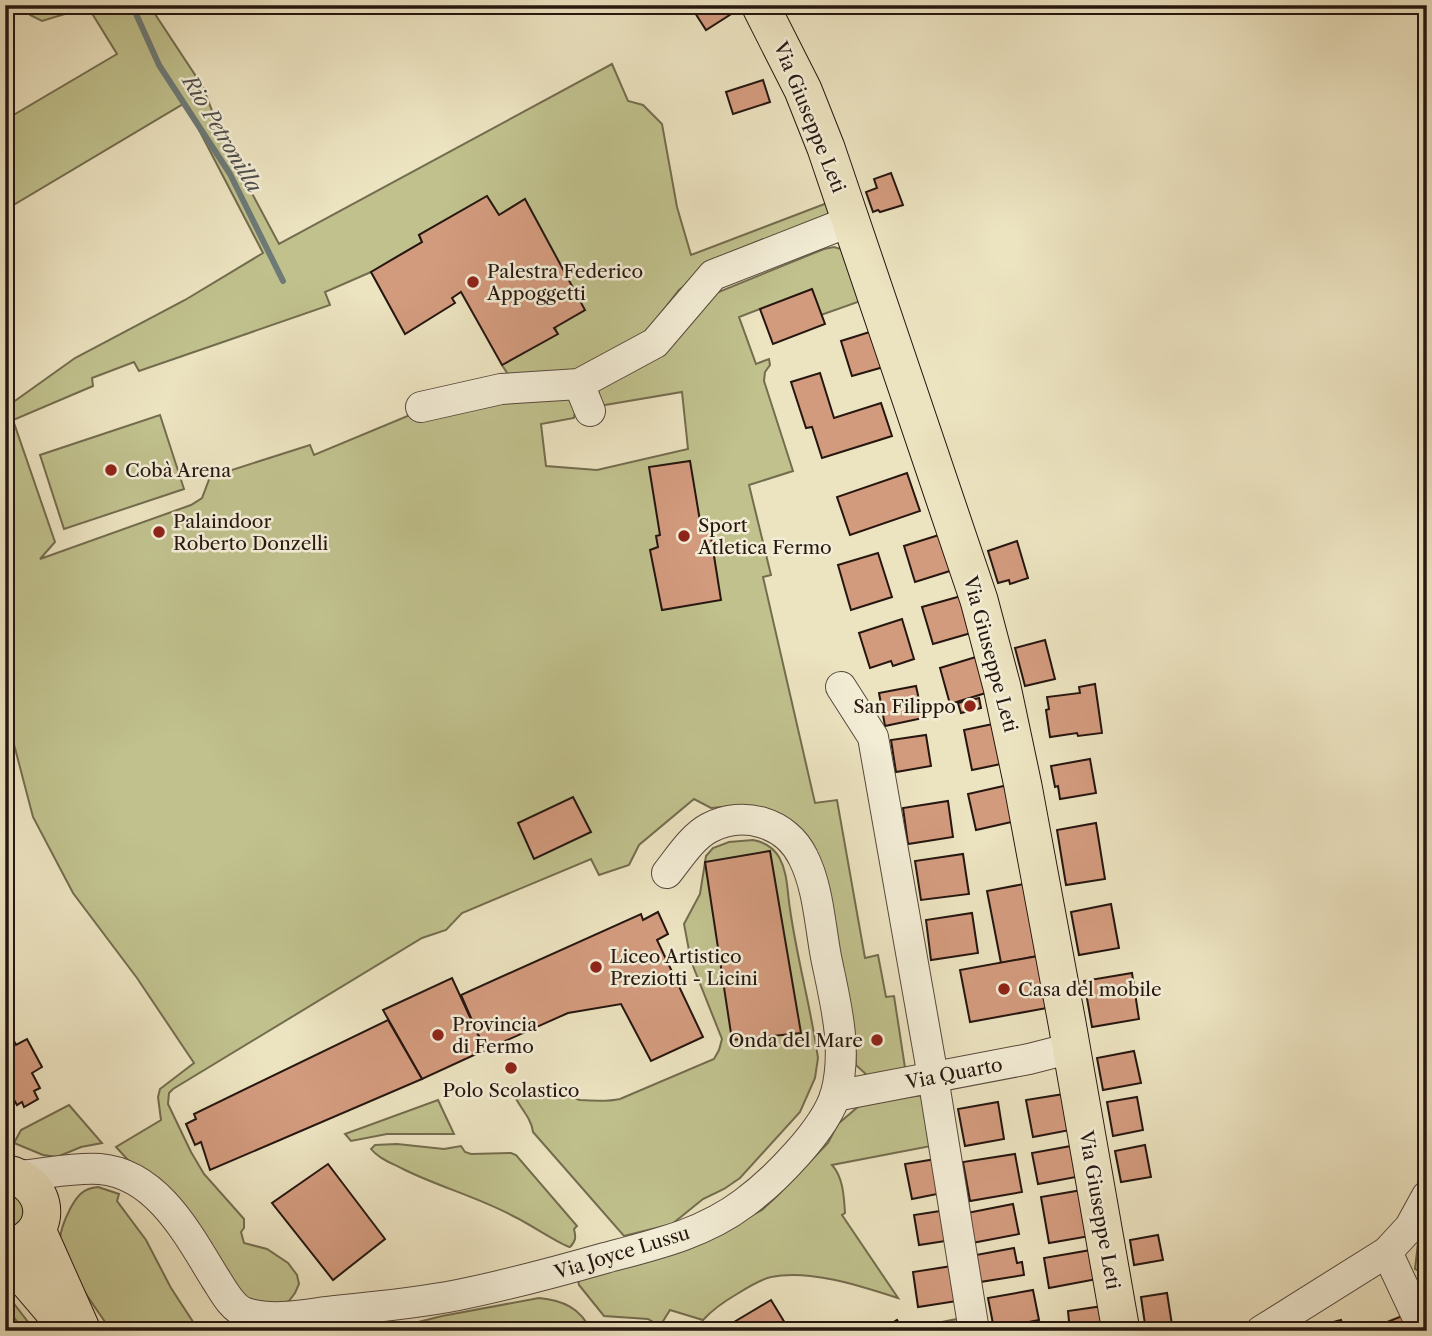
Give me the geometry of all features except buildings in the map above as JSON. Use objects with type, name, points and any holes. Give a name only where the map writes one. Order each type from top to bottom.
[{"type":"main road","name":"Via Giuseppe Leti","points":[[760,5],[803,90],[826,148],[982,612],[1023,786],[1121,1331]]},
{"type":"main road","points":[[12,1175],[30,1184],[39,1196],[39,1220],[82,1331]]},
{"type":"main road","points":[[39,1220],[29,1240],[5,1251],[71,1331]]},
{"type":"street","points":[[421,407],[501,389],[585,398],[655,343],[713,275],[851,221]]},
{"type":"street","points":[[841,687],[873,737],[933,1077],[974,1331]]},
{"type":"street","name":"Via Joyce Lussu","points":[[12,1175],[101,1169],[127,1175],[156,1195],[183,1226],[229,1300],[246,1322],[456,1296],[672,1240],[715,1222],[745,1202],[782,1171],[815,1132],[835,1096],[841,1060],[840,1027],[811,878],[803,855],[781,831],[757,819],[730,821],[708,828],[691,843],[667,873]]},
{"type":"street","name":"Via Quarto","points":[[835,1096],[1029,1059],[1072,1048]]},
{"type":"street","points":[[39,1220],[89,1169]]},
{"type":"street","points":[[1261,1331],[1387,1252],[1410,1227],[1427,1196]]},
{"type":"street","points":[[1387,1252],[1424,1331]]},
{"type":"street","points":[[315,1331],[355,1309]]},
{"type":"green space","points":[[25,5],[149,5],[203,87],[222,137],[279,244],[612,64],[628,101],[643,105],[662,124],[677,207],[691,255],[835,200],[829,218],[695,278],[679,290],[651,326],[637,339],[586,370],[511,379],[502,365],[557,334],[524,200],[499,215],[487,196],[419,235],[422,242],[371,272],[325,292],[330,305],[139,371],[134,362],[92,378],[93,386],[13,420],[55,542],[40,559],[191,505],[202,498],[210,477],[310,445],[314,455],[410,415],[566,392],[576,406],[574,418],[541,424],[546,466],[597,470],[688,449],[682,392],[601,405],[597,386],[694,302],[824,249],[841,249],[869,298],[821,315],[812,289],[739,317],[756,364],[769,359],[770,365],[765,372],[764,381],[793,471],[749,485],[771,575],[763,577],[815,803],[837,800],[865,958],[878,955],[886,997],[894,996],[906,1074],[869,1077],[856,1065],[855,1041],[822,864],[759,808],[743,805],[711,808],[694,799],[639,845],[629,865],[599,875],[591,859],[462,913],[446,930],[422,938],[169,1093],[168,1104],[204,1174],[244,1219],[241,1232],[244,1243],[267,1249],[288,1263],[297,1275],[299,1284],[289,1301],[266,1305],[243,1296],[166,1189],[127,1159],[116,1147],[161,1120],[158,1097],[160,1089],[194,1063],[137,978],[73,893],[33,817],[11,733],[5,697],[5,408],[75,358],[185,300],[263,253],[185,103],[5,210],[5,120],[117,54],[88,7],[42,21],[30,15]]},
{"type":"green space","name":"Cobà Arena","points":[[160,415],[184,489],[64,529],[40,455]]},
{"type":"green space","points":[[753,840],[774,850],[784,869],[818,1058],[815,1078],[800,1112],[740,1178],[703,1199],[672,1224],[624,1236],[533,1132],[511,1087],[515,1086],[529,1095],[539,1097],[563,1095],[580,1100],[615,1100],[714,1059],[722,1039],[691,961],[684,924],[700,894],[706,856],[713,848],[729,842]]},
{"type":"green space","points":[[924,1095],[931,1146],[832,1165],[839,1175],[842,1187],[845,1213],[842,1215],[898,1298],[835,1280],[786,1275],[771,1277],[754,1284],[724,1302],[703,1320],[670,1310],[660,1326],[648,1319],[604,1316],[579,1285],[577,1274],[741,1221],[762,1210],[828,1143],[838,1124],[859,1106],[875,1101]]},
{"type":"green space","points":[[438,1100],[454,1134],[387,1134],[351,1141],[345,1134]]},
{"type":"green space","points":[[69,1105],[102,1143],[81,1147],[57,1157],[43,1155],[14,1143],[21,1130]]},
{"type":"green space","points":[[397,1144],[444,1149],[461,1146],[465,1152],[471,1154],[516,1155],[577,1226],[574,1229],[573,1243],[570,1247],[566,1246],[500,1209],[390,1163],[371,1149],[375,1145]]},
{"type":"green space","points":[[5,1181],[35,1210],[5,1243]]},
{"type":"green space","points":[[98,1187],[119,1194],[117,1201],[146,1240],[171,1288],[199,1331],[111,1331],[73,1273],[60,1240],[75,1200],[84,1191]]},
{"type":"green space","points":[[1425,1228],[1427,1292],[1419,1271],[1415,1269],[1418,1243]]},
{"type":"green space","points":[[5,1292],[35,1331],[24,1331],[5,1305]]},
{"type":"green space","points":[[539,1298],[570,1307],[582,1316],[591,1331],[383,1331],[442,1316]]},
{"type":"green space","points":[[962,1318],[965,1331],[920,1331],[917,1327]]},
{"type":"waterway","name":"Rio Petronilla","points":[[132,5],[159,65],[230,174],[283,281]]},
{"type":"place","name":"Palestra Federico Appoggetti","points":[[473,282]]},
{"type":"place","name":"Cobà Arena","points":[[111,470]]},
{"type":"place","name":"Palaindoor Roberto Donzelli","points":[[159,532]]},
{"type":"place","name":"Sport Atletica Fermo","points":[[684,536]]},
{"type":"place","name":"San Filippo","points":[[970,706]]},
{"type":"place","name":"Liceo Artistico Preziotti - Licini","points":[[596,967]]},
{"type":"place","name":"Casa del mobile","points":[[1004,989]]},
{"type":"place","name":"Provincia di Fermo","points":[[438,1035]]},
{"type":"place","name":"Onda del Mare","points":[[877,1040]]},
{"type":"place","name":"Polo Scolastico","points":[[511,1068]]}]
